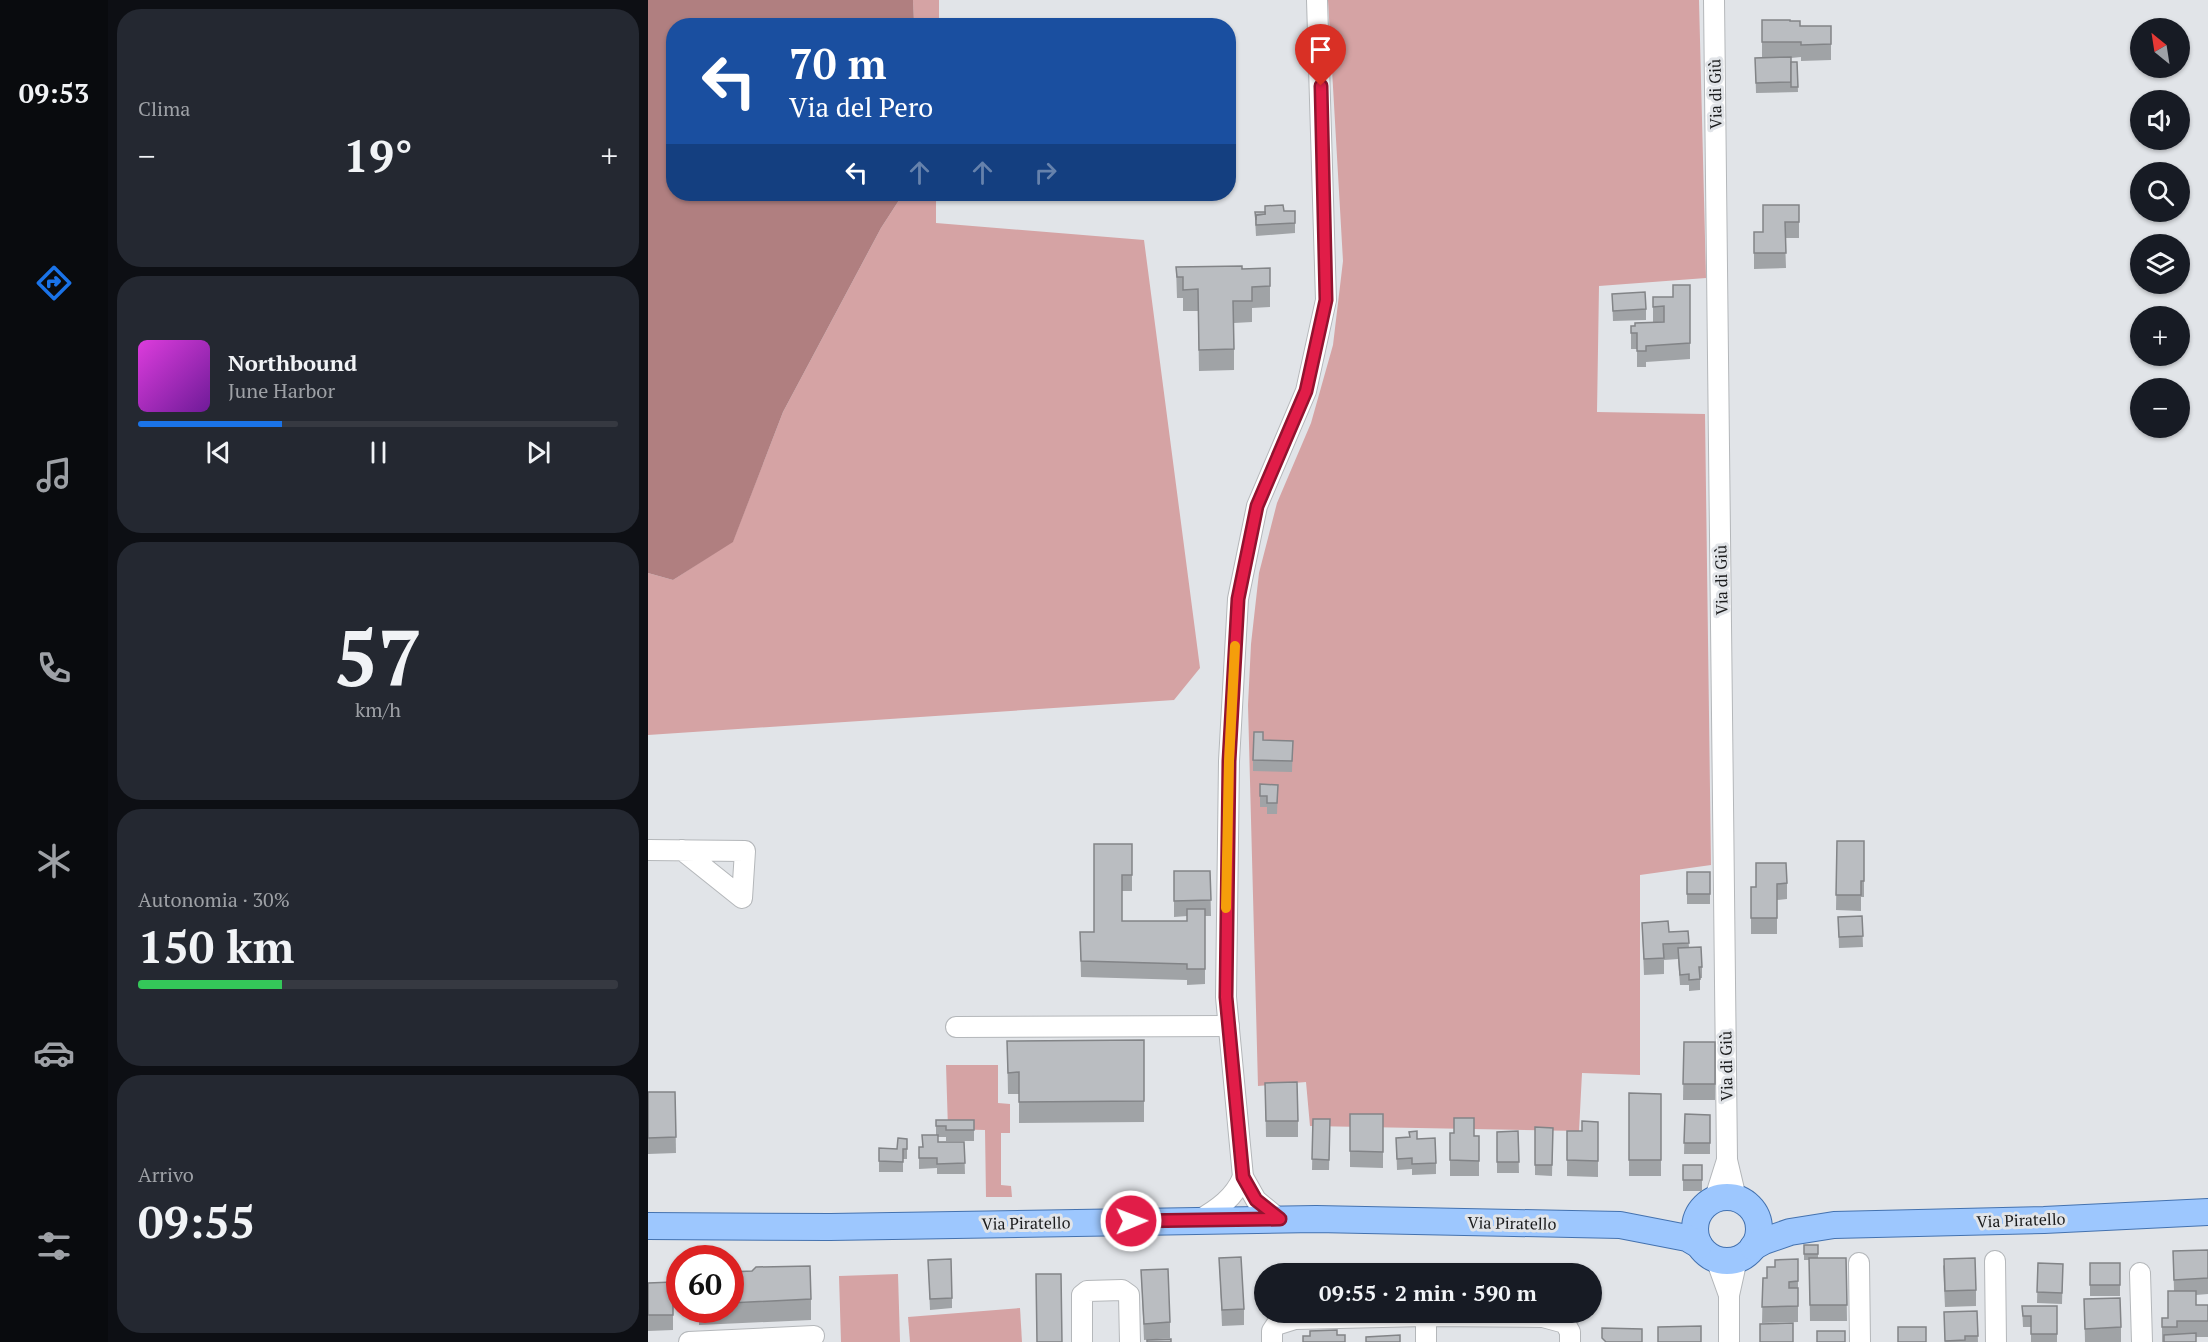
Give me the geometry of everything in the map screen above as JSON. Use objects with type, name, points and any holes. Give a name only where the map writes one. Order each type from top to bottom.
[{"type":"main road","name":"Via Piratello","points":[[1620,1225],[1726,1205],[1766,1216],[1834,1225]]},
{"type":"main road","points":[[1726,1205],[1758,1218],[1759,1228],[1726,1253],[1695,1235],[1695,1224],[1726,1205]]},
{"type":"main road","name":"Via Piratello","points":[[648,1226],[830,1227],[1280,1219],[1620,1225],[1687,1239],[1726,1253],[1791,1232],[1834,1225],[2044,1220],[2208,1212]]},
{"type":"street","points":[[1280,1219],[1256,1200],[1243,1177],[1226,997],[1228,795],[1238,599],[1257,506],[1306,391],[1326,300],[1317,0]]},
{"type":"street","name":"Via di Giù","points":[[1714,0],[1726,1205]]},
{"type":"street","points":[[648,850],[681,850]]},
{"type":"street","points":[[956,1027],[1229,1026]]},
{"type":"street","points":[[1199,1220],[1229,1200],[1238,1189],[1243,1177]]},
{"type":"street","points":[[1726,1253],[1729,1342]]},
{"type":"street","points":[[1995,1260],[1996,1342]]},
{"type":"street","points":[[1859,1263],[1860,1342]]},
{"type":"street","points":[[2140,1273],[2142,1342]]},
{"type":"street","points":[[1082,1342],[1082,1295],[1088,1291],[1122,1290],[1129,1295],[1131,1342]]},
{"type":"street","points":[[1274,1334],[1289,1323]]},
{"type":"street","points":[[1426,1323],[1426,1342]]},
{"type":"street","points":[[1565,1323],[1570,1332],[1570,1342]]},
{"type":"street","points":[[690,1342],[814,1336]]},
{"type":"shaded area","points":[[648,0],[913,0],[914,18],[666,18],[666,201],[898,201],[881,228],[783,412],[733,542],[673,580],[648,573]]},
{"type":"shaded area","points":[[913,0],[939,0],[939,18],[914,18]]},
{"type":"shaded area","points":[[1328,0],[1699,0],[1706,278],[1599,286],[1597,412],[1705,414],[1711,865],[1640,875],[1640,1075],[1582,1073],[1579,1131],[1310,1126],[1306,1082],[1258,1086],[1248,705],[1251,644],[1259,573],[1277,503],[1311,423],[1333,345],[1343,261]]},
{"type":"shaded area","points":[[898,201],[936,201],[936,223],[1144,240],[1200,668],[1174,700],[648,735],[648,573],[673,580],[733,541],[783,412],[881,228]]},
{"type":"shaded area","points":[[946,1065],[998,1065],[998,1103],[1010,1104],[1010,1133],[1001,1133],[1001,1185],[1011,1186],[1012,1197],[986,1197],[985,1130],[948,1129]]},
{"type":"shaded area","points":[[898,1274],[900,1342],[841,1342],[839,1276]]},
{"type":"shaded area","points":[[1020,1308],[1022,1342],[910,1342],[908,1317]]},
{"type":"building","points":[[1762,20],[1800,21],[1800,26],[1831,26],[1831,44],[1801,45],[1801,42],[1762,42]]},
{"type":"building","points":[[1791,57],[1791,82],[1756,83],[1755,58]]},
{"type":"building","points":[[1791,62],[1797,62],[1798,87],[1791,87]]},
{"type":"building","points":[[1283,205],[1284,211],[1295,211],[1295,223],[1256,225],[1256,215],[1265,214],[1265,206]]},
{"type":"building","points":[[1763,205],[1799,205],[1799,222],[1785,222],[1786,253],[1754,253],[1754,232],[1763,232]]},
{"type":"building","points":[[1255,212],[1265,212],[1265,214],[1256,215],[1256,220]]},
{"type":"building","points":[[1242,266],[1242,269],[1270,268],[1270,286],[1252,287],[1252,301],[1233,301],[1234,349],[1199,350],[1198,289],[1183,290],[1183,277],[1177,277],[1176,267]]},
{"type":"building","points":[[1673,285],[1690,285],[1690,343],[1646,346],[1646,351],[1637,351],[1637,333],[1631,333],[1631,326],[1635,326],[1635,323],[1664,322],[1664,306],[1653,307],[1653,297],[1673,297]]},
{"type":"building","points":[[1645,292],[1646,309],[1613,311],[1612,294]]},
{"type":"building","points":[[1254,732],[1263,732],[1263,740],[1293,741],[1292,761],[1253,760]]},
{"type":"building","points":[[1260,784],[1278,785],[1277,803],[1267,803],[1267,796],[1260,796]]},
{"type":"building","points":[[1837,841],[1864,841],[1864,881],[1861,881],[1861,895],[1836,895]]},
{"type":"building","points":[[1094,844],[1132,844],[1132,875],[1122,875],[1122,921],[1187,921],[1187,909],[1205,909],[1205,969],[1187,969],[1187,964],[1081,961],[1080,932],[1094,932]]},
{"type":"building","points":[[1756,863],[1786,863],[1787,883],[1777,884],[1777,918],[1751,918],[1751,887],[1756,887]]},
{"type":"building","points":[[1174,871],[1210,871],[1211,900],[1174,901]]},
{"type":"building","points":[[1687,872],[1710,872],[1710,894],[1687,894]]},
{"type":"building","points":[[1862,916],[1863,936],[1839,937],[1838,917]]},
{"type":"building","points":[[1668,921],[1669,932],[1688,931],[1689,943],[1663,944],[1664,958],[1644,959],[1642,923]]},
{"type":"building","points":[[1701,947],[1700,979],[1689,980],[1689,974],[1680,975],[1678,948]]},
{"type":"building","points":[[1144,1040],[1144,1101],[1019,1102],[1019,1072],[1008,1073],[1007,1041]]},
{"type":"building","points":[[1684,1042],[1715,1042],[1715,1084],[1683,1084]]},
{"type":"building","points":[[1297,1082],[1298,1121],[1266,1121],[1265,1083]]},
{"type":"building","points":[[648,1092],[675,1092],[676,1137],[648,1138]]},
{"type":"building","points":[[1629,1093],[1661,1094],[1661,1160],[1629,1160]]},
{"type":"building","points":[[1350,1114],[1383,1114],[1383,1152],[1350,1151]]},
{"type":"building","points":[[1685,1114],[1710,1115],[1710,1143],[1684,1143]]},
{"type":"building","points":[[1454,1118],[1474,1118],[1474,1136],[1479,1136],[1479,1161],[1450,1160],[1450,1133],[1454,1133]]},
{"type":"building","points":[[1313,1119],[1330,1119],[1329,1160],[1312,1159]]},
{"type":"building","points":[[936,1120],[974,1120],[974,1130],[946,1130],[946,1126],[936,1126]]},
{"type":"building","points":[[1582,1121],[1598,1122],[1598,1161],[1567,1160],[1567,1131],[1582,1131]]},
{"type":"building","points":[[1535,1127],[1553,1128],[1552,1165],[1535,1165]]},
{"type":"building","points":[[1417,1131],[1417,1139],[1435,1138],[1436,1163],[1412,1164],[1412,1158],[1397,1159],[1396,1138],[1410,1137],[1409,1132]]},
{"type":"building","points":[[1518,1131],[1519,1162],[1497,1162],[1497,1132]]},
{"type":"building","points":[[922,1135],[938,1135],[938,1142],[964,1142],[965,1163],[937,1164],[937,1158],[919,1158],[919,1147],[923,1147]]},
{"type":"building","points":[[898,1138],[907,1139],[907,1149],[903,1149],[903,1162],[879,1161],[879,1148],[897,1149]]},
{"type":"building","points":[[1683,1165],[1702,1165],[1702,1180],[1683,1180]]},
{"type":"building","points":[[1804,1245],[1818,1245],[1818,1254],[1804,1254]]},
{"type":"building","points":[[2208,1250],[2208,1278],[2174,1280],[2173,1251]]},
{"type":"building","points":[[1241,1257],[1244,1309],[1222,1310],[1219,1258]]},
{"type":"building","points":[[1809,1258],[1846,1258],[1847,1305],[1810,1305]]},
{"type":"building","points":[[1975,1258],[1976,1290],[1945,1291],[1944,1259]]},
{"type":"building","points":[[951,1259],[952,1298],[930,1299],[928,1260]]},
{"type":"building","points":[[1798,1259],[1798,1281],[1789,1282],[1789,1288],[1798,1288],[1798,1306],[1762,1307],[1763,1278],[1767,1278],[1767,1267],[1775,1267],[1775,1260]]},
{"type":"building","points":[[2038,1263],[2063,1264],[2062,1293],[2037,1292]]},
{"type":"building","points":[[2090,1263],[2120,1263],[2120,1285],[2090,1285]]},
{"type":"building","points":[[810,1266],[811,1299],[744,1302],[744,1271],[752,1271],[756,1267]]},
{"type":"building","points":[[1168,1269],[1170,1322],[1144,1324],[1141,1270]]},
{"type":"building","points":[[1036,1274],[1061,1274],[1062,1342],[1037,1342]]},
{"type":"building","points":[[666,1282],[666,1315],[648,1315],[648,1283]]},
{"type":"building","points":[[2168,1291],[2196,1291],[2196,1305],[2208,1305],[2208,1321],[2177,1321],[2177,1327],[2162,1327],[2162,1318],[2168,1318]]},
{"type":"building","points":[[2120,1298],[2121,1327],[2085,1329],[2084,1299]]},
{"type":"building","points":[[2022,1306],[2057,1306],[2057,1334],[2031,1334],[2031,1316],[2023,1316]]},
{"type":"building","points":[[1977,1311],[1978,1336],[1965,1336],[1965,1340],[1945,1341],[1944,1312]]},
{"type":"building","points":[[1793,1323],[1793,1342],[1760,1342],[1760,1324]]},
{"type":"building","points":[[1701,1326],[1701,1342],[1658,1342],[1658,1327]]},
{"type":"building","points":[[1898,1327],[1926,1327],[1926,1342],[1898,1342]]},
{"type":"building","points":[[1602,1328],[1642,1329],[1642,1342],[1606,1342],[1602,1338]]},
{"type":"building","points":[[1337,1330],[1337,1335],[1345,1335],[1345,1342],[1303,1342],[1303,1336],[1310,1336],[1310,1331]]},
{"type":"building","points":[[1817,1331],[1845,1331],[1845,1342],[1817,1342]]},
{"type":"building","points":[[2196,1333],[2196,1342],[2164,1342],[2164,1335]]},
{"type":"building","points":[[1400,1335],[1400,1342],[1366,1342],[1366,1337]]},
{"type":"building","points":[[1171,1339],[1171,1342],[1147,1342],[1147,1340]]},
{"type":"slow traffic","points":[[1226,908],[1229,761],[1235,646]]},
{"type":"route","points":[[1131,1221],[1280,1219],[1256,1200],[1243,1177],[1226,997],[1229,761],[1238,599],[1257,506],[1306,391],[1326,300],[1321,86]]}]
